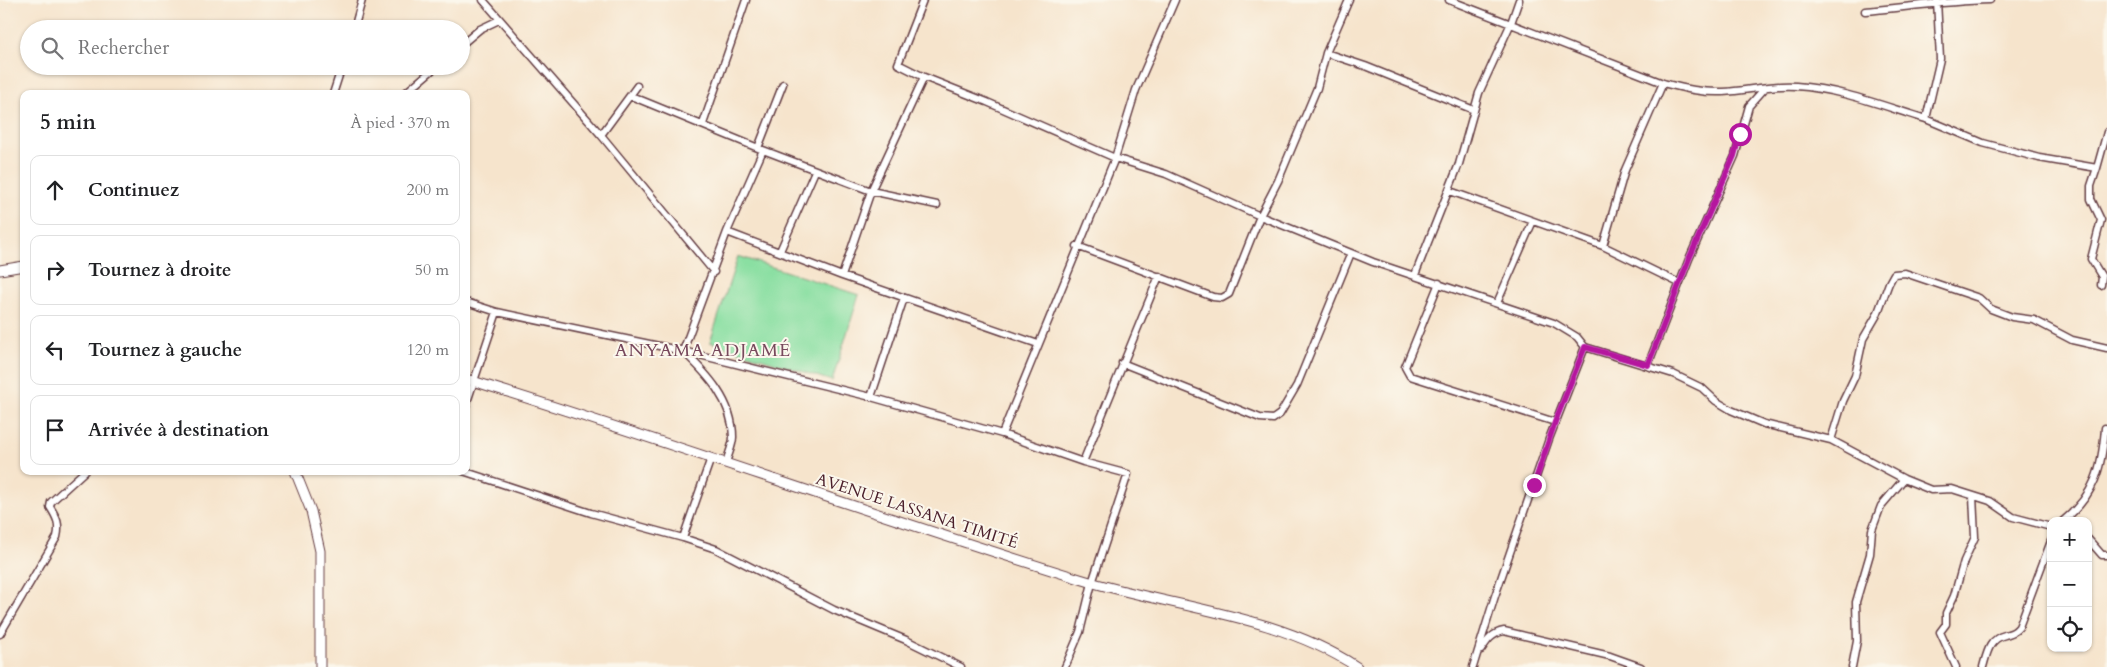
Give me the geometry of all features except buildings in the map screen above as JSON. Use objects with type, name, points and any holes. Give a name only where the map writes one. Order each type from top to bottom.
[{"type":"street","points":[[356,20],[362,0]]},
{"type":"street","points":[[483,0],[601,135],[714,272]]},
{"type":"street","points":[[703,124],[746,0]]},
{"type":"street","points":[[923,0],[898,64],[924,77],[987,102],[1115,158],[1166,174],[1260,216],[1373,262],[1497,303],[1566,329],[1577,337],[1585,347],[1648,365],[1689,381],[1731,410],[1764,424],[1831,440],[1904,479],[1931,490],[1952,489],[1990,501],[2013,517],[2047,526]]},
{"type":"street","points":[[1002,434],[1077,246],[1115,158],[1136,90],[1175,0]]},
{"type":"street","points":[[1077,246],[1214,297],[1222,298],[1229,294],[1260,216],[1278,182],[1317,88],[1326,53],[1348,0]]},
{"type":"street","points":[[1449,0],[1663,83],[1693,91],[1722,92],[1793,85],[1820,88],[1871,101],[1926,119],[1983,143],[2039,158],[2097,168]]},
{"type":"street","points":[[1415,275],[1450,191],[1486,75],[1512,23],[1519,0]]},
{"type":"street","points":[[1865,11],[1937,2],[1990,0]]},
{"type":"street","points":[[1926,119],[1940,59],[1937,2]]},
{"type":"street","points":[[470,37],[480,29],[499,20]]},
{"type":"street","points":[[1326,53],[1365,66],[1474,110]]},
{"type":"street","points":[[334,90],[339,75]]},
{"type":"street","points":[[409,90],[426,75]]},
{"type":"street","points":[[842,276],[871,191],[924,77]]},
{"type":"street","points":[[1602,246],[1628,162],[1663,83]]},
{"type":"street","points":[[683,351],[761,149],[783,84]]},
{"type":"street","points":[[601,135],[637,86]]},
{"type":"street","points":[[1648,365],[1679,283],[1733,161],[1749,106],[1765,88]]},
{"type":"street","points":[[631,96],[815,171],[871,191],[936,205]]},
{"type":"street","points":[[2101,285],[2102,277],[2091,259],[2101,220],[2091,199],[2090,186],[2107,132]]},
{"type":"street","points":[[780,251],[815,171]]},
{"type":"street","points":[[1450,191],[1602,246],[1679,283]]},
{"type":"street","points":[[1497,303],[1533,221]]},
{"type":"street","points":[[728,232],[842,276],[1038,344]]},
{"type":"street","points":[[1122,363],[1260,418],[1273,419],[1280,414],[1297,385],[1351,253]]},
{"type":"street","points":[[0,270],[20,267]]},
{"type":"street","points":[[1831,440],[1843,401],[1855,376],[1863,339],[1877,315],[1894,274],[1905,273],[1979,298],[1991,309],[2012,317],[2034,320],[2072,340],[2107,348]]},
{"type":"street","points":[[1083,462],[1158,276]]},
{"type":"street","points":[[1439,283],[1410,353],[1405,368],[1406,372],[1410,376],[1555,422]]},
{"type":"street","points":[[871,397],[904,298]]},
{"type":"street","points":[[470,303],[497,312],[683,351],[871,397],[1002,434],[1083,462],[1128,474],[1092,583],[1080,632],[1065,667]]},
{"type":"street","points":[[470,380],[497,312]]},
{"type":"street","points":[[1473,667],[1495,596],[1555,422],[1585,347]]},
{"type":"street","points":[[683,351],[706,374],[722,397],[730,415],[734,439],[726,463]]},
{"type":"street","name":"AVENUE LASSANA TIMITÉ","points":[[470,380],[711,458],[932,533],[1092,583],[1175,604],[1239,616],[1267,625],[1357,667]]},
{"type":"street","points":[[2068,517],[2083,504],[2089,494],[2101,464],[2105,428]]},
{"type":"street","points":[[683,538],[711,458]]},
{"type":"street","points":[[470,473],[591,513],[683,538],[716,550],[834,610],[906,640],[961,667]]},
{"type":"street","points":[[0,634],[56,537],[59,528],[58,518],[50,507],[51,502],[81,475]]},
{"type":"street","points":[[297,475],[311,511],[320,552],[322,573],[320,667]]},
{"type":"street","points":[[1852,667],[1856,641],[1856,602],[1870,554],[1872,530],[1881,506],[1904,479]]},
{"type":"street","points":[[1956,667],[1940,632],[1946,624],[1946,612],[1954,596],[1964,561],[1975,537],[1973,496]]},
{"type":"street","points":[[2092,544],[2102,555],[2107,555]]},
{"type":"street","points":[[1983,667],[1991,643],[2003,635],[2012,633],[2019,627],[2047,552]]},
{"type":"street","points":[[1476,657],[1496,632],[1504,631],[1610,656],[1641,667]]},
{"type":"green space","points":[[738,256],[859,295],[832,381],[710,342]]},
{"type":"district","name":"ANYAMA ADJAMÉ","points":[[703,350]]},
{"type":"route","points":[[1534,485],[1555,422],[1585,347],[1648,365],[1664,328],[1689,259],[1731,166],[1740,134]]}]
